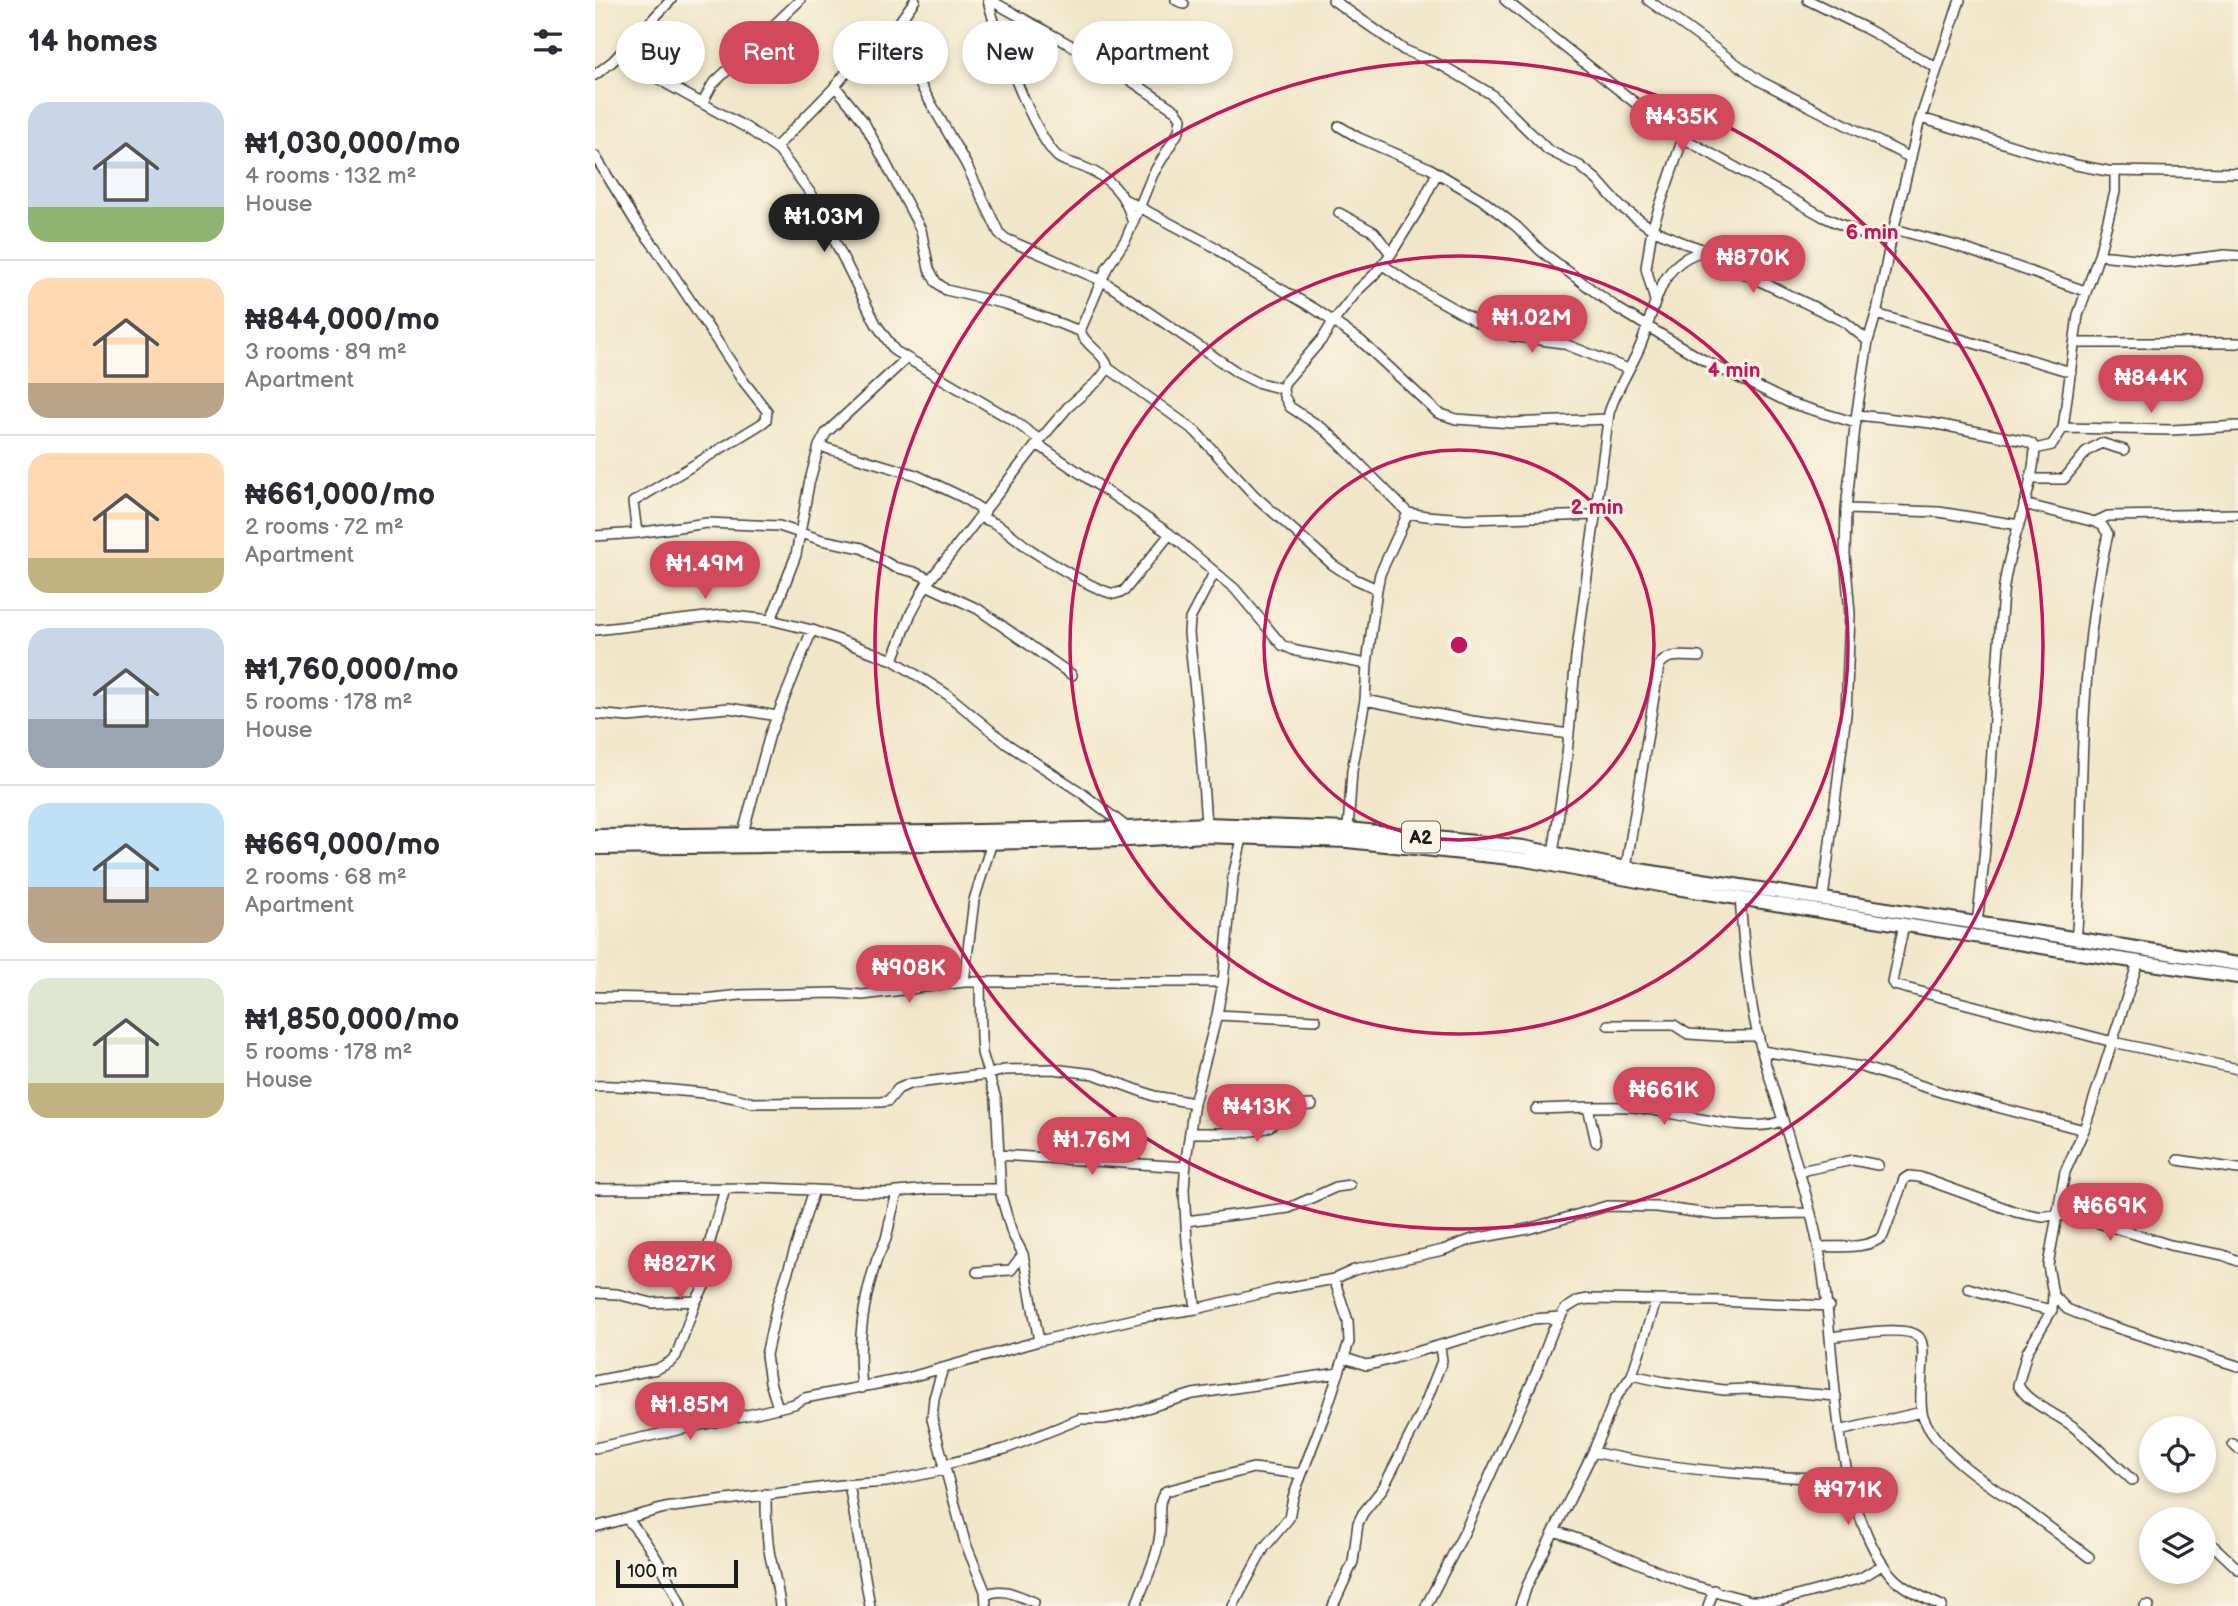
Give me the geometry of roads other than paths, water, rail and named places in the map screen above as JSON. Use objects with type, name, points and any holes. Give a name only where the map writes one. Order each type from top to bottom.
[{"type":"highway","name":"A2","points":[[595,836],[932,832],[1206,824],[1348,829],[1523,847],[1626,868],[2238,964]]},
{"type":"highway","name":"A2","points":[[595,848],[1243,835],[1347,841],[1520,859],[1740,898],[2238,976]]},
{"type":"street","points":[[651,21],[671,0]]},
{"type":"street","points":[[703,102],[712,85],[800,0]]},
{"type":"street","points":[[900,21],[915,0]]},
{"type":"street","points":[[989,0],[994,28],[1050,147],[1065,161],[1101,175],[1115,186],[1124,199],[1132,220]]},
{"type":"street","points":[[989,0],[1115,70],[1176,111],[1181,118],[1179,131],[1153,174],[1126,239],[1107,268],[1080,331]]},
{"type":"street","points":[[1333,0],[1404,50],[1443,66],[1492,94],[1548,150],[1580,166],[1597,180],[1621,207],[1652,229],[1704,251],[1716,260],[1845,322],[1868,341]]},
{"type":"street","points":[[1504,0],[1683,138],[1824,217],[1869,237],[1891,240]]},
{"type":"street","points":[[1648,0],[1760,81],[1911,158]]},
{"type":"street","points":[[1808,0],[1937,68]]},
{"type":"street","points":[[1823,899],[1846,714],[1850,614],[1845,555],[1846,509],[1856,419],[1868,341],[1911,158],[1921,118],[1960,0]]},
{"type":"street","points":[[595,75],[616,56]]},
{"type":"street","points":[[667,84],[747,128],[775,148],[812,195],[881,333],[895,351],[1030,431],[1039,442],[1170,534],[1244,598],[1285,647],[1367,664]]},
{"type":"street","points":[[920,84],[966,164],[999,233],[1006,239],[1103,281],[1238,373],[1256,382],[1283,389]]},
{"type":"street","points":[[775,148],[835,86],[864,122],[921,230],[926,260],[936,282],[946,290],[1006,304],[1080,331],[1088,346],[1105,359],[1108,368],[1195,431],[1255,496],[1333,565],[1377,589]]},
{"type":"street","points":[[1921,118],[2076,165],[2115,172],[2238,173]]},
{"type":"street","points":[[1339,126],[1359,138],[1437,173],[1481,199],[1517,227],[1541,251],[1617,308],[1705,361],[1790,403],[1856,419],[1918,421],[2032,444],[2035,449],[2030,479],[2008,559],[2003,595],[1993,711],[1986,855],[1977,923]]},
{"type":"street","points":[[1655,301],[1646,268],[1652,229],[1683,138]]},
{"type":"street","points":[[595,156],[635,221],[744,383],[767,411],[766,420],[761,424],[633,502],[637,533]]},
{"type":"street","points":[[2035,449],[2052,445],[2063,428],[2078,315],[2099,256],[2115,192],[2115,172]]},
{"type":"street","points":[[1437,173],[1391,254],[1358,290],[1323,338],[1290,376],[1283,389],[1290,407],[1325,430],[1408,513],[1466,519],[1597,516]]},
{"type":"street","points":[[1124,199],[1213,246],[1333,322],[1361,341],[1428,407],[1446,416],[1512,423],[1608,419]]},
{"type":"street","points":[[1339,213],[1374,232],[1391,254]]},
{"type":"street","points":[[1894,229],[1957,246],[2085,291]]},
{"type":"street","points":[[1553,854],[1576,657],[1612,401],[1640,347],[1655,301],[1668,275],[1685,257],[1704,251]]},
{"type":"street","points":[[2099,256],[2167,261],[2238,256]]},
{"type":"street","points":[[1383,265],[1410,284],[1481,324],[1511,336],[1562,342],[1628,369]]},
{"type":"street","points":[[1876,314],[2071,372]]},
{"type":"street","points":[[2075,343],[2238,342]]},
{"type":"street","points":[[771,620],[796,555],[802,533],[804,505],[819,446],[826,433],[907,358]]},
{"type":"street","points":[[893,660],[911,613],[928,582],[1068,407],[1100,379],[1108,368]]},
{"type":"street","points":[[2063,428],[2172,430],[2238,426]]},
{"type":"street","points":[[2030,479],[2064,479],[2087,451],[2101,443],[2124,450]]},
{"type":"street","points":[[819,446],[916,475],[962,497],[983,515],[1055,565],[1114,594],[1124,591],[1170,534]]},
{"type":"street","points":[[2024,504],[2095,522],[2102,525],[2108,534],[2093,607],[2088,653],[2076,939]]},
{"type":"street","points":[[1846,509],[1939,512],[2019,525]]},
{"type":"street","points":[[1348,829],[1352,771],[1365,700],[1377,589],[1380,574],[1408,513]]},
{"type":"street","points":[[2095,522],[2108,516],[2238,514]]},
{"type":"street","points":[[595,536],[707,523],[779,526],[823,540],[862,548],[894,567],[914,572],[978,610],[1072,675]]},
{"type":"street","points":[[1206,824],[1189,633],[1190,619],[1214,573]]},
{"type":"street","points":[[595,629],[723,615],[771,620],[812,630],[893,660],[948,695],[1007,744],[1079,791],[1128,828]]},
{"type":"street","points":[[743,833],[777,716],[812,630]]},
{"type":"street","points":[[1626,868],[1659,666],[1663,659],[1671,656],[1699,657]]},
{"type":"street","points":[[1365,700],[1472,721],[1569,734]]},
{"type":"street","points":[[595,714],[628,717],[729,708],[777,716]]},
{"type":"street","points":[[1196,1309],[1186,1221],[1186,1167],[1194,1103],[1223,982],[1233,876],[1243,835]]},
{"type":"street","points":[[964,982],[974,900],[992,842]]},
{"type":"street","points":[[1740,898],[1748,978],[1762,1051],[1800,1171],[1818,1247],[1829,1306],[1839,1431],[1860,1518],[1882,1565],[1903,1588],[1943,1606]]},
{"type":"street","points":[[1904,923],[1892,984],[2113,1042],[2238,1069]]},
{"type":"street","points":[[2132,1479],[2092,1441],[2034,1401],[2021,1391],[2018,1385],[2027,1352],[2052,1310],[2053,1295],[2048,1265],[2065,1172],[2084,1130],[2138,962]]},
{"type":"street","points":[[595,997],[704,999],[740,995],[863,995],[964,982],[1223,982]]},
{"type":"street","points":[[980,983],[982,1053],[996,1099],[1003,1209],[1023,1254],[1039,1341]]},
{"type":"street","points":[[1217,1015],[1316,1020]]},
{"type":"street","points":[[1608,1025],[1677,1025],[1688,1034],[1759,1036]]},
{"type":"street","points":[[1762,1051],[1862,1067],[1944,1093],[2084,1130]]},
{"type":"street","points":[[595,1086],[710,1093],[753,1103],[880,1102],[888,1101],[898,1089],[909,1084],[1026,1069],[1080,1072],[1108,1077],[1154,1096],[1194,1103]]},
{"type":"street","points":[[1191,1133],[1264,1128],[1274,1124],[1281,1109],[1293,1105],[1313,1105]]},
{"type":"street","points":[[1588,1107],[1596,1142]]},
{"type":"street","points":[[1536,1109],[1635,1107],[1755,1125],[1777,1124],[1783,1120]]},
{"type":"street","points":[[999,1155],[1186,1167]]},
{"type":"street","points":[[1800,1171],[1853,1160],[1878,1166]]},
{"type":"street","points":[[2178,1160],[2238,1168]]},
{"type":"street","points":[[1818,1247],[1878,1240],[1883,1236],[1902,1184],[1909,1176],[1940,1184],[2016,1212],[2043,1217],[2057,1214],[2092,1221],[2170,1245],[2223,1255],[2238,1261]]},
{"type":"street","points":[[1186,1221],[1289,1208],[1328,1190],[1350,1185]]},
{"type":"street","points":[[595,1189],[814,1189],[887,1193],[1000,1189]]},
{"type":"street","points":[[595,1381],[657,1369],[670,1362],[682,1344],[696,1301],[707,1281],[708,1248],[725,1189]]},
{"type":"street","points":[[778,1408],[766,1356],[777,1305],[814,1189]]},
{"type":"street","points":[[862,1388],[859,1363],[863,1316],[869,1287],[898,1192]]},
{"type":"street","points":[[595,1448],[778,1408],[805,1398],[862,1388],[1039,1341],[1143,1317],[1196,1309],[1333,1279],[1364,1267],[1443,1250],[1473,1239],[1528,1229],[1607,1206],[1657,1207],[1717,1215],[1809,1213]]},
{"type":"street","points":[[977,1272],[1011,1270],[1023,1254]]},
{"type":"street","points":[[1233,1606],[1264,1548],[1289,1518],[1301,1474],[1345,1358],[1350,1331],[1333,1279]]},
{"type":"street","points":[[1968,1288],[2052,1310]]},
{"type":"street","points":[[595,1293],[617,1294],[652,1303],[696,1301]]},
{"type":"street","points":[[2053,1295],[2067,1309],[2098,1322],[2238,1366]]},
{"type":"street","points":[[1426,1606],[1465,1531],[1560,1317],[1569,1306],[1588,1299],[1829,1306]]},
{"type":"street","points":[[1520,1606],[1593,1452],[1615,1399],[1632,1375],[1656,1301]]},
{"type":"street","points":[[1345,1358],[1366,1365],[1533,1319],[1560,1317]]},
{"type":"street","points":[[1830,1337],[1866,1332],[1913,1333],[1918,1336],[1924,1346],[1920,1385],[1922,1412],[1928,1427],[1971,1474],[1996,1489],[2089,1557]]},
{"type":"street","points":[[1333,1606],[1353,1562],[1358,1523],[1383,1488],[1421,1414],[1442,1361],[1443,1352],[1440,1346]]},
{"type":"street","points":[[943,1368],[934,1398],[932,1419],[965,1542],[986,1595],[985,1606]]},
{"type":"street","points":[[595,1528],[665,1508],[917,1477],[1005,1449],[1080,1419],[1121,1416],[1193,1394],[1339,1373]]},
{"type":"street","points":[[1632,1375],[1724,1390],[1748,1389],[1836,1396]]},
{"type":"street","points":[[1839,1431],[1922,1412]]},
{"type":"street","points":[[1593,1452],[1634,1462],[1773,1477],[1805,1479],[1849,1476]]},
{"type":"street","points":[[1136,1606],[1156,1556],[1161,1530],[1159,1507],[1161,1496],[1166,1490],[1253,1468],[1301,1474]]},
{"type":"street","points":[[849,1484],[870,1606]]},
{"type":"street","points":[[766,1494],[770,1555],[778,1582],[780,1606]]},
{"type":"street","points":[[627,1519],[639,1532],[666,1574],[681,1606]]},
{"type":"street","points":[[1555,1531],[1688,1584],[1751,1601],[1778,1601],[1861,1578],[1882,1565]]},
{"type":"street","points":[[2216,1548],[2238,1569]]},
{"type":"street","points":[[986,1595],[994,1590],[1004,1591],[1034,1602]]},
{"type":"street","points":[[1708,1606],[1714,1590]]}]
